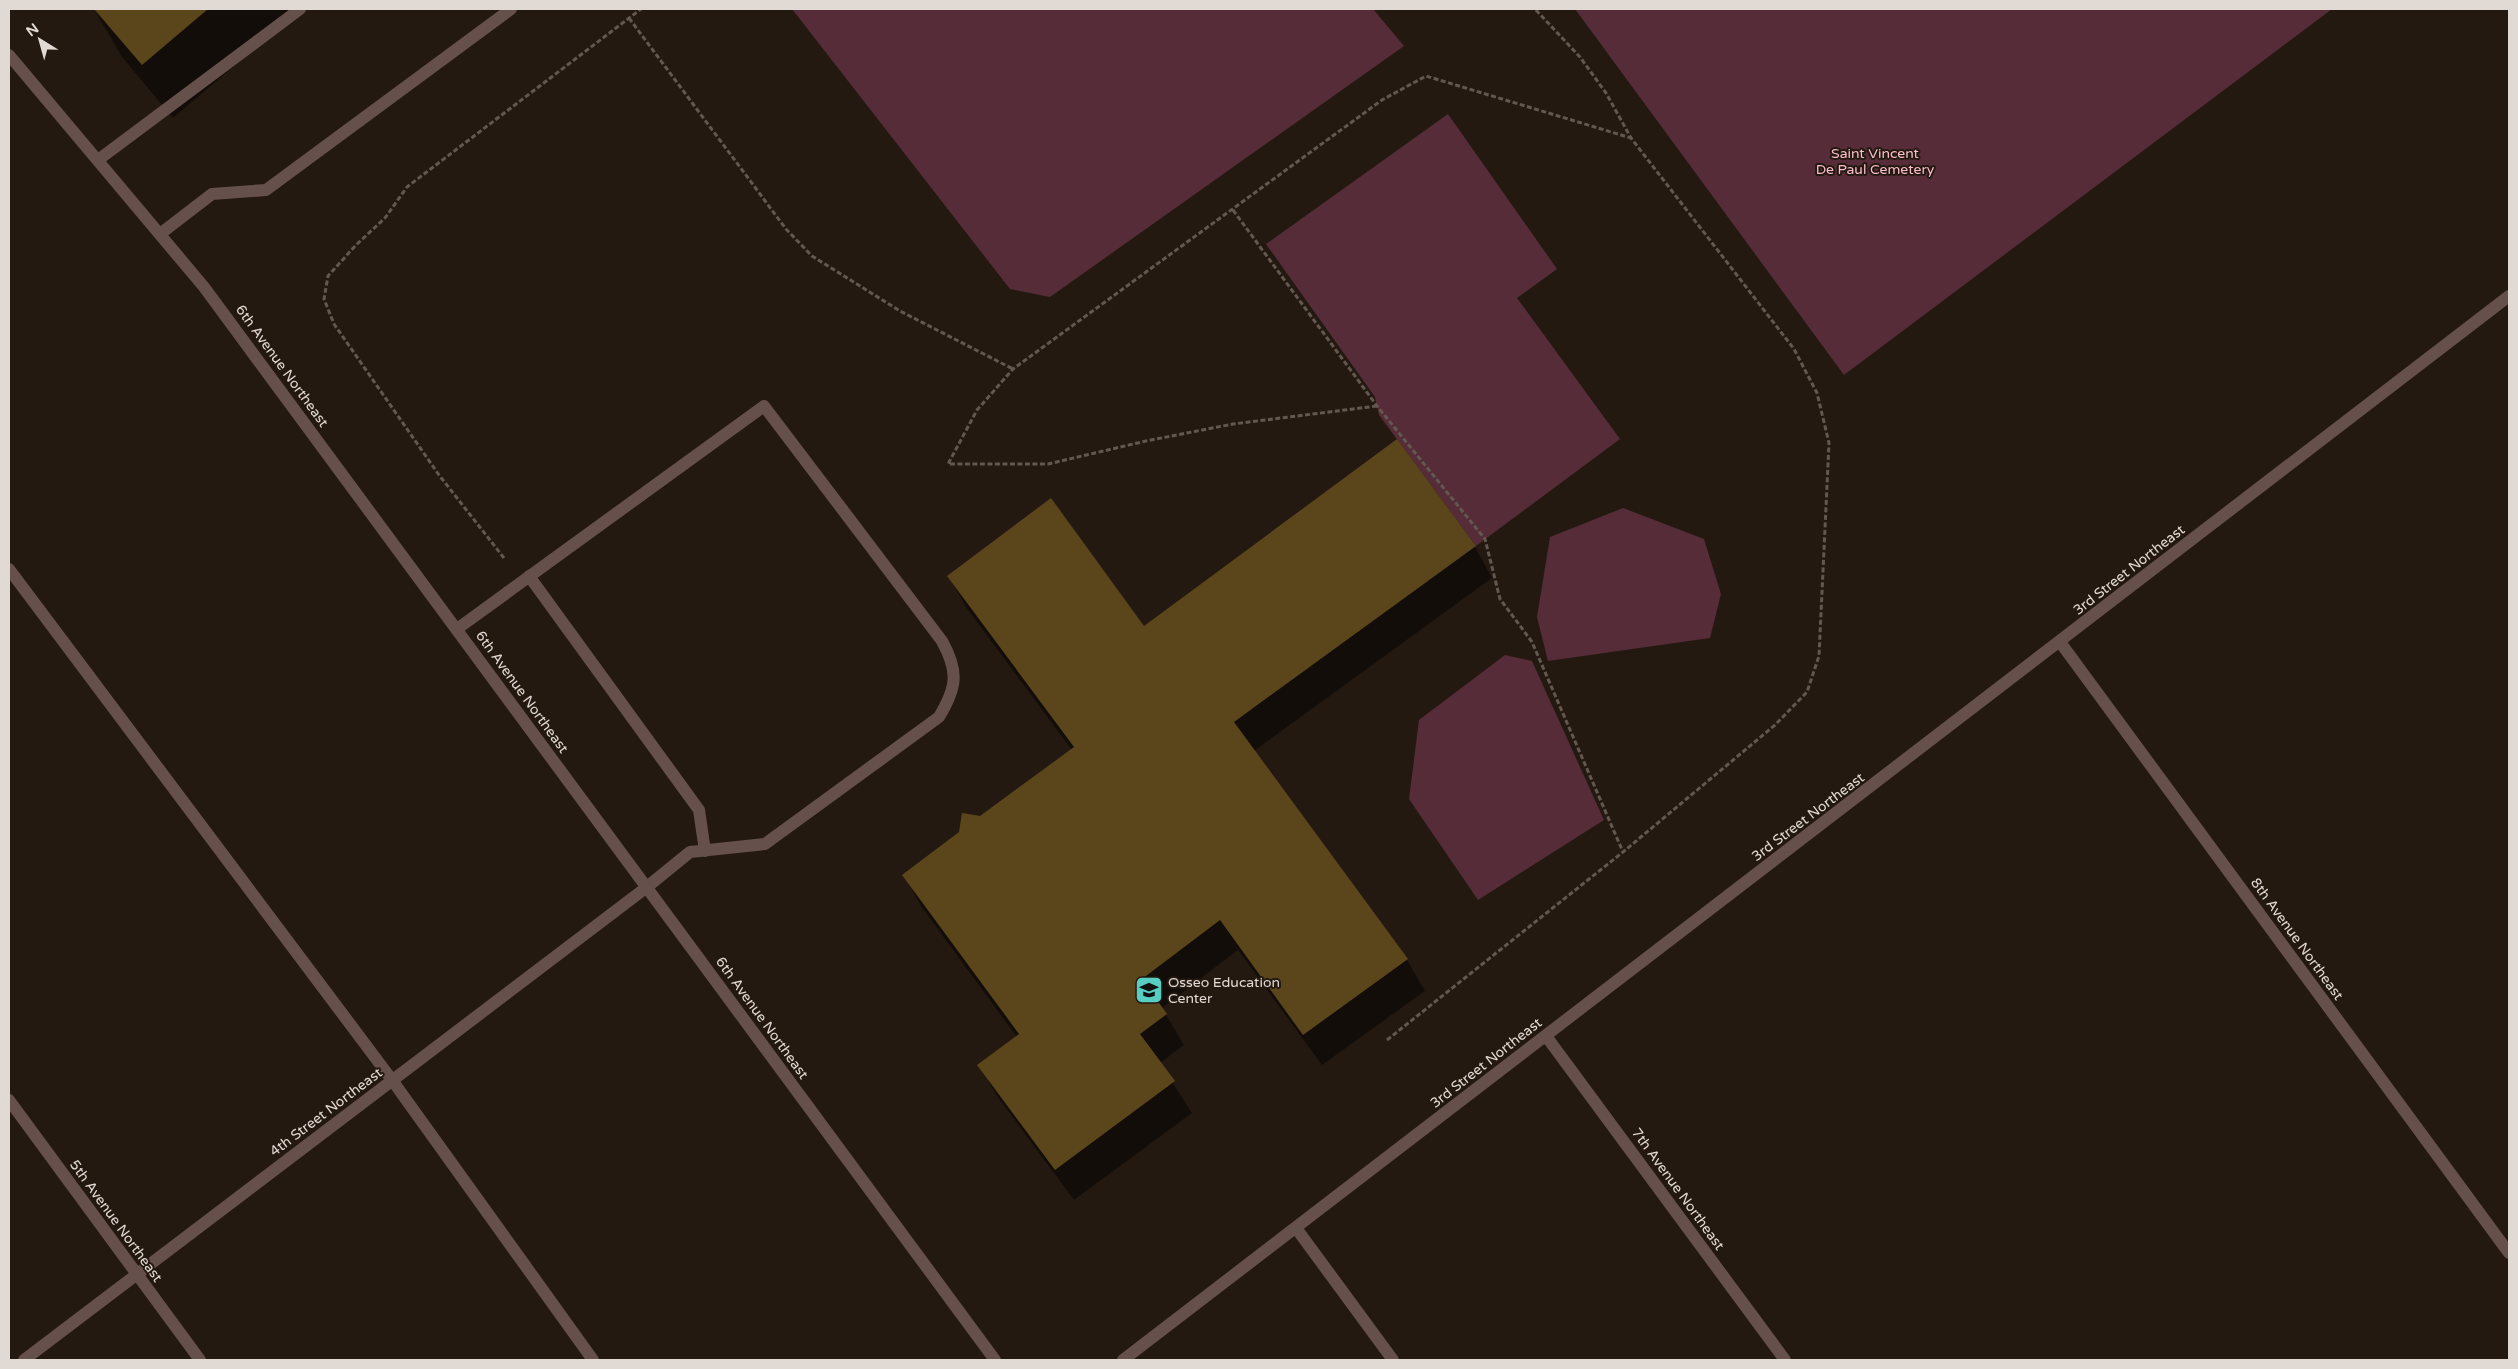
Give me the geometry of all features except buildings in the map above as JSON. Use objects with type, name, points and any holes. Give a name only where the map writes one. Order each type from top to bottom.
[{"type":"street","points":[[98,160],[300,9]]},
{"type":"street","points":[[160,234],[212,194],[266,190],[511,9]]},
{"type":"street","name":"6th Avenue Northeast","points":[[9,55],[204,286],[995,1360]]},
{"type":"street","name":"3rd Street Northeast","points":[[1123,1360],[2509,296]]},
{"type":"street","name":"4th Street Northeast","points":[[24,1360],[647,887],[690,852],[764,844],[939,717],[950,698],[954,681],[952,660],[942,642],[764,406],[529,576]]},
{"type":"street","points":[[9,569],[392,1080],[592,1360]]},
{"type":"street","points":[[456,629],[529,576],[699,810],[705,851]]},
{"type":"street","name":"8th Avenue Northeast","points":[[2060,642],[2509,1253]]},
{"type":"street","name":"7th Avenue Northeast","points":[[1546,1036],[1785,1360]]},
{"type":"street","name":"5th Avenue Northeast","points":[[9,1100],[200,1360]]},
{"type":"street","points":[[1296,1228],[1392,1360]]},
{"type":"path","points":[[504,558],[439,475],[334,324],[324,299],[328,276],[356,245],[385,218],[407,187],[641,9]]},
{"type":"path","points":[[1387,1040],[1623,852],[1775,725],[1807,692],[1819,656],[1829,443],[1817,392],[1794,349],[1631,138],[1606,94],[1580,57],[1535,9]]},
{"type":"path","points":[[628,18],[786,229],[812,256],[900,310],[1013,369]]},
{"type":"path","points":[[1377,406],[1233,424],[1146,440],[1048,464],[948,464],[977,410],[1013,369],[1382,100],[1426,76],[1631,138]]},
{"type":"path","points":[[1233,210],[1377,406],[1485,539],[1500,599],[1532,642],[1623,852]]},
{"type":"green space","points":[[792,9],[1373,9],[1404,46],[1050,297],[1010,289]]},
{"type":"green space","name":"Saint Vincent De Paul Cemetery","points":[[1575,9],[2332,9],[1844,375]]},
{"type":"green space","points":[[1448,114],[1557,269],[1517,298],[1620,439],[1476,546],[1379,415],[1375,397],[1266,244]]},
{"type":"green space","points":[[1623,508],[1704,539],[1721,594],[1710,638],[1548,661],[1537,617],[1550,537]]},
{"type":"green space","points":[[1505,655],[1532,661],[1604,820],[1478,900],[1409,799],[1419,720]]},
{"type":"place","name":"Osseo Education Center","points":[[1149,990]]}]
